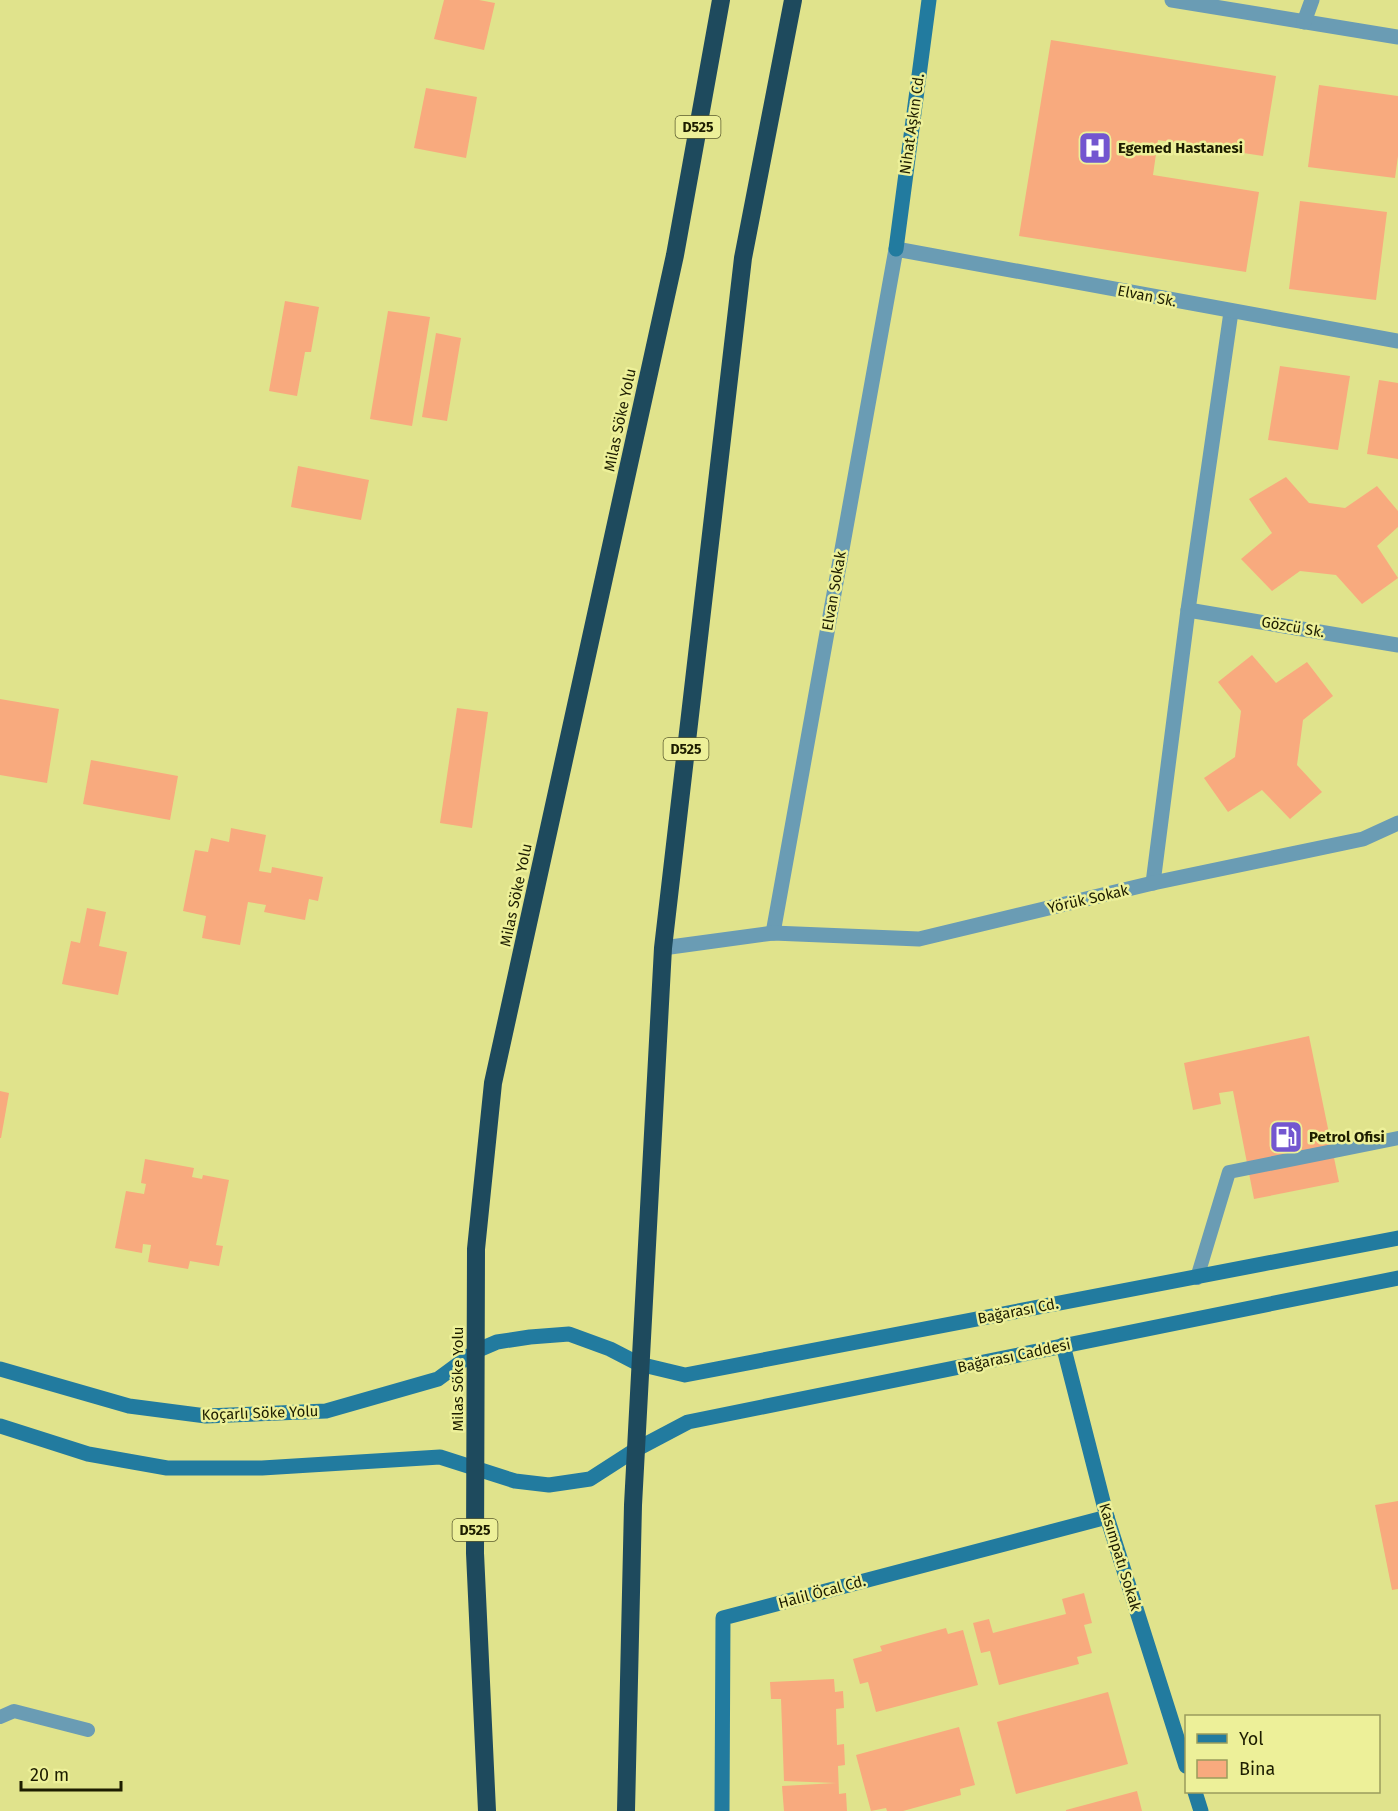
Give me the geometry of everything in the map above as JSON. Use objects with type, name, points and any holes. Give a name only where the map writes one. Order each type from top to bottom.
[{"type":"highway","name":"Milas Söke Yolu","points":[[487,1811],[475,1553],[476,1249],[493,1083],[675,255],[721,0]]},
{"type":"highway","name":"D525","points":[[626,1811],[635,1450],[663,948],[743,258],[793,0]]},
{"type":"main road","name":"Nihat Aşkın Cd.","points":[[896,249],[929,0]]},
{"type":"main road","name":"Bağarası Cd.","points":[[639,1364],[685,1375],[1398,1238]]},
{"type":"main road","name":"Bağarası Caddesi","points":[[635,1450],[688,1422],[1398,1278]]},
{"type":"main road","points":[[476,1351],[497,1342],[569,1334],[610,1349],[639,1364]]},
{"type":"main road","name":"Kasımpatı Sokak","points":[[1063,1345],[1107,1517],[1185,1763]]},
{"type":"main road","name":"Koçarlı Söke Yolu","points":[[0,1369],[129,1406],[206,1416],[326,1411],[438,1379],[476,1351]]},
{"type":"main road","points":[[0,1426],[88,1454],[167,1468],[262,1468],[440,1457],[515,1481],[549,1485],[590,1479],[635,1450]]},
{"type":"main road","name":"Halil Öcal Cd.","points":[[722,1811],[723,1618],[1107,1517]]},
{"type":"main road","points":[[1196,1793],[1201,1811]]},
{"type":"street","points":[[1172,0],[1398,37]]},
{"type":"street","points":[[1304,22],[1312,0]]},
{"type":"street","name":"Elvan Sk.","points":[[896,249],[1398,341]]},
{"type":"street","name":"Elvan Sokak","points":[[773,933],[896,249]]},
{"type":"street","points":[[1153,884],[1188,610],[1231,312]]},
{"type":"street","name":"Gözcü Sk.","points":[[1188,610],[1398,645]]},
{"type":"street","name":"Yörük Sokak","points":[[663,948],[773,933],[919,939],[1153,884],[1363,839],[1398,823]]},
{"type":"lane","points":[[1197,1278],[1228,1172],[1398,1138]]},
{"type":"lane","points":[[0,1717],[14,1711],[88,1730]]},
{"type":"building","points":[[444,0],[479,0],[495,3],[484,50],[434,39]]},
{"type":"building","name":"Egemed Hastanesi","points":[[1051,40],[1276,76],[1263,156],[1158,140],[1153,175],[1259,192],[1246,272],[1019,236]]},
{"type":"building","points":[[1319,85],[1398,96],[1398,156],[1395,178],[1308,167]]},
{"type":"building","points":[[426,88],[477,97],[466,158],[414,148]]},
{"type":"building","points":[[1300,201],[1387,212],[1376,300],[1289,289]]},
{"type":"building","points":[[285,301],[319,307],[311,352],[305,352],[297,396],[269,391]]},
{"type":"building","points":[[388,311],[430,317],[412,426],[370,419]]},
{"type":"building","points":[[436,333],[461,338],[447,421],[422,417]]},
{"type":"building","points":[[1280,366],[1350,376],[1338,450],[1268,440]]},
{"type":"building","points":[[1379,380],[1398,383],[1398,459],[1367,454]]},
{"type":"building","points":[[298,466],[369,480],[361,520],[291,507]]},
{"type":"building","points":[[1286,477],[1309,503],[1345,508],[1377,486],[1398,511],[1398,527],[1377,546],[1398,578],[1362,604],[1336,575],[1300,571],[1272,591],[1241,559],[1272,533],[1249,499]]},
{"type":"building","points":[[1252,655],[1276,683],[1307,662],[1333,696],[1303,720],[1297,765],[1322,792],[1290,819],[1262,790],[1228,812],[1204,778],[1235,757],[1241,711],[1218,682]]},
{"type":"building","points":[[0,699],[59,709],[47,783],[0,775]]},
{"type":"building","points":[[457,708],[488,712],[472,828],[440,823]]},
{"type":"building","points":[[91,760],[178,776],[170,820],[83,804]]},
{"type":"building","points":[[231,828],[266,835],[259,871],[271,873],[272,867],[323,877],[318,901],[309,899],[305,920],[264,912],[266,905],[248,902],[240,945],[202,938],[206,916],[183,911],[195,850],[208,852],[211,838],[229,842]]},
{"type":"building","points":[[87,908],[106,912],[99,946],[127,952],[118,995],[62,984],[71,941],[80,943]]},
{"type":"building","points":[[1309,1036],[1339,1182],[1254,1199],[1233,1091],[1219,1093],[1221,1104],[1193,1110],[1184,1063]]},
{"type":"building","points":[[0,1091],[9,1093],[1,1138],[0,1138]]},
{"type":"building","points":[[145,1159],[194,1168],[192,1177],[202,1179],[203,1175],[229,1180],[216,1245],[223,1246],[219,1266],[190,1261],[188,1269],[148,1262],[151,1245],[143,1244],[142,1253],[115,1248],[126,1191],[144,1194],[146,1184],[141,1183]]},
{"type":"building","points":[[1398,1501],[1398,1589],[1392,1590],[1375,1505]]},
{"type":"building","points":[[1084,1593],[1092,1623],[1084,1625],[1092,1653],[1077,1657],[1079,1664],[999,1685],[990,1651],[981,1653],[973,1623],[989,1619],[993,1633],[1066,1614],[1062,1599]]},
{"type":"building","points":[[946,1628],[948,1634],[963,1630],[978,1685],[876,1712],[868,1682],[860,1684],[853,1659],[882,1651],[880,1646]]},
{"type":"building","points":[[834,1679],[835,1692],[843,1691],[844,1708],[836,1709],[837,1745],[844,1744],[845,1765],[838,1766],[839,1794],[846,1793],[847,1811],[784,1811],[782,1786],[836,1783],[784,1781],[781,1699],[771,1699],[770,1682]]},
{"type":"building","points":[[1108,1692],[1128,1764],[1016,1794],[997,1722]]},
{"type":"building","points":[[959,1727],[975,1785],[960,1789],[961,1795],[903,1811],[887,1811],[886,1808],[871,1811],[856,1755]]},
{"type":"building","points":[[1137,1791],[1142,1811],[1066,1811],[1066,1810]]},
{"type":"place","name":"Egemed Hastanesi","points":[[1095,148]]},
{"type":"place","name":"Petrol Ofisi","points":[[1286,1137]]}]
